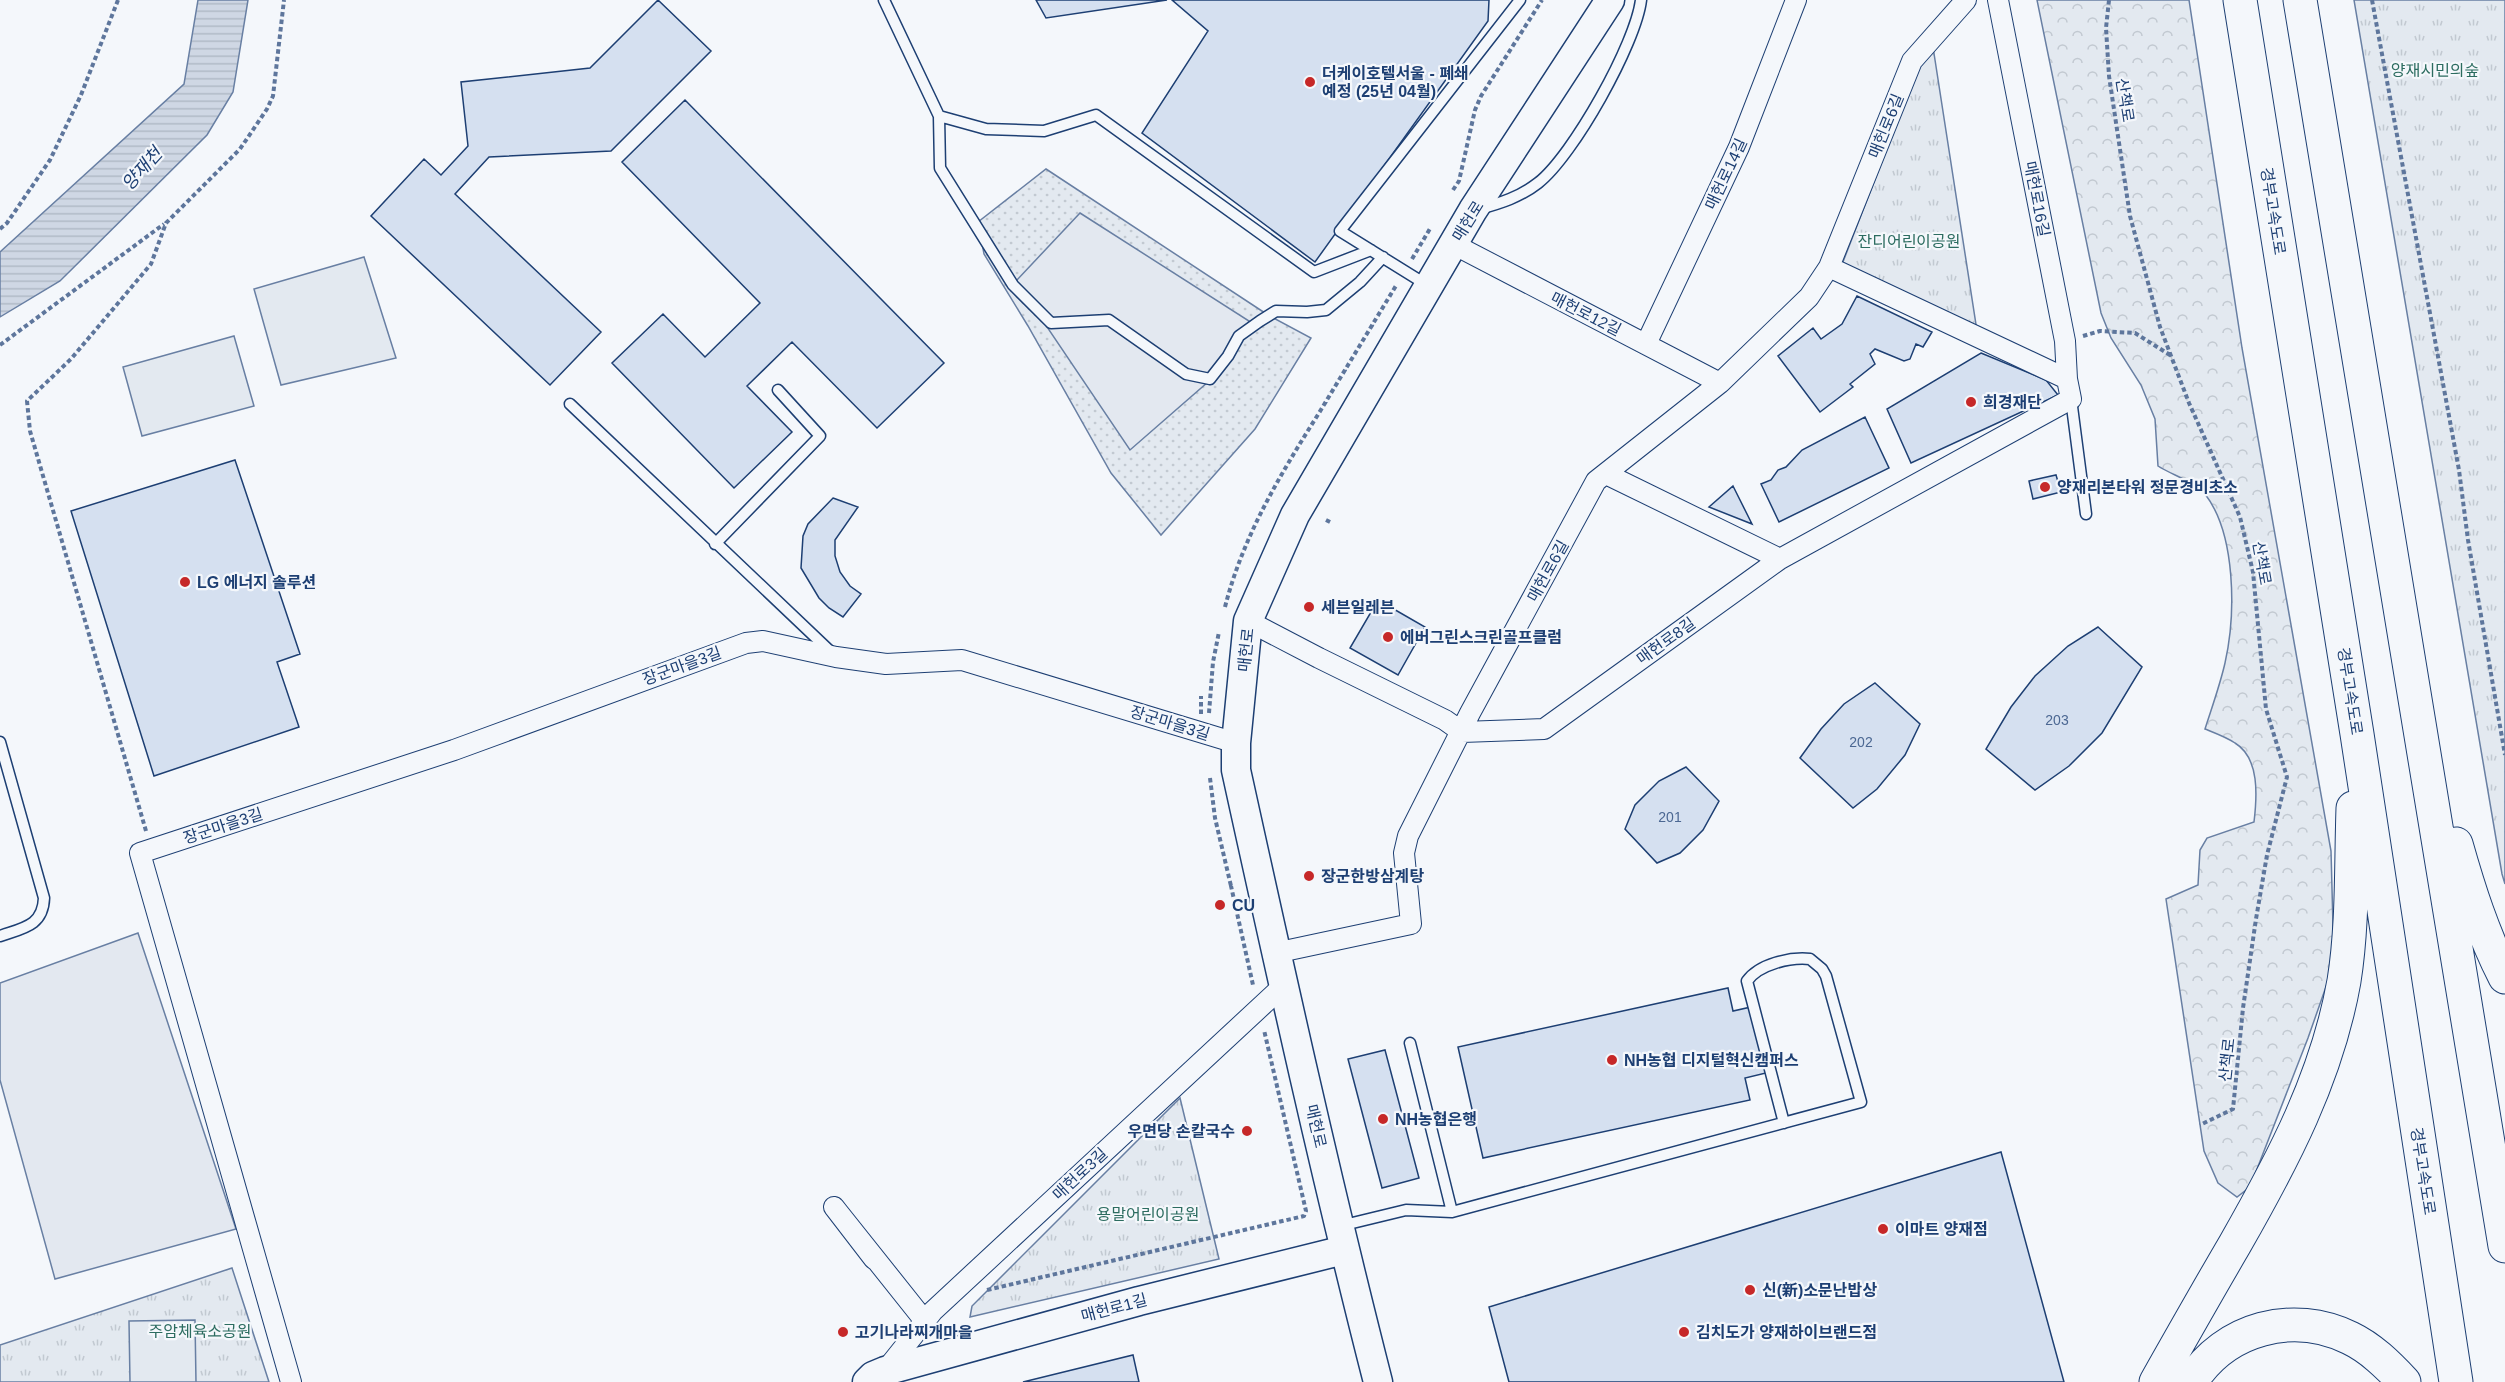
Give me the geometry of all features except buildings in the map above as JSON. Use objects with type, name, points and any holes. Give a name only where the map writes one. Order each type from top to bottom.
[{"type":"highway","name":"경부고속도로","points":[[2240,0],[2357,734],[2456,1382]]},
{"type":"highway","points":[[2300,0],[2505,1246]]},
{"type":"highway","points":[[2416,709],[2476,914],[2505,977]]},
{"type":"highway","points":[[2156,1382],[2278,1169],[2312,1093],[2328,1048],[2346,962],[2357,734]]},
{"type":"highway","points":[[2192,1382],[2210,1359],[2227,1345],[2266,1327],[2287,1324],[2310,1325],[2351,1338],[2382,1360],[2404,1382]]},
{"type":"main road","name":"매헌로","points":[[1378,1382],[1275,954],[1236,770],[1236,743],[1248,621],[1295,515],[1473,210],[1610,0]]},
{"type":"main road","name":"매헌로1길","points":[[876,1376],[1139,1301],[1342,1238]]},
{"type":"street","name":"매헌로14길","points":[[1646,344],[1739,147],[1796,0]]},
{"type":"street","name":"매헌로6길","points":[[1275,954],[1411,924],[1404,853],[1408,836],[1461,732],[1596,482],[1720,383],[1809,297],[1829,267],[1912,61],[1966,0]]},
{"type":"street","name":"매헌로16길","points":[[1998,0],[2065,341],[2067,379],[2071,399]]},
{"type":"street","name":"매헌로12길","points":[[1453,244],[1720,383]]},
{"type":"street","points":[[1829,267],[2067,379]]},
{"type":"street","name":"매헌로8길","points":[[1461,732],[1544,729],[1780,559],[2071,399]]},
{"type":"street","points":[[1606,474],[1780,559]]},
{"type":"street","points":[[1248,621],[1445,720],[1461,732]]},
{"type":"street","name":"장군마을3길","points":[[146,851],[454,750],[747,642],[763,641],[836,657],[886,664],[962,660],[1236,743]]},
{"type":"street","points":[[146,851],[291,1382]]},
{"type":"street","name":"매헌로3길","points":[[876,1376],[924,1320],[1283,986]]},
{"type":"street","points":[[834,1207],[924,1320]]},
{"type":"lane","points":[[884,0],[939,116],[940,168],[1013,285],[1051,323],[1109,321],[1186,374],[1210,379],[1228,356],[1239,336],[1276,311],[1326,310],[1360,282],[1383,257]]},
{"type":"lane","points":[[1429,286],[1340,231],[1520,0]]},
{"type":"lane","points":[[1473,210],[1510,200],[1539,182],[1566,154],[1626,48],[1639,16],[1641,0]]},
{"type":"lane","points":[[939,116],[986,129],[1044,131],[1096,115],[1314,272],[1371,250]]},
{"type":"lane","points":[[715,544],[820,436],[778,390]]},
{"type":"lane","points":[[2071,399],[2086,514]]},
{"type":"lane","points":[[570,404],[836,657]]},
{"type":"lane","points":[[0,742],[44,898],[44,912],[35,922],[0,936]]},
{"type":"lane","points":[[1342,1238],[1406,1210],[1452,1212],[1784,1123],[1862,1102],[1826,976],[1822,969],[1810,959],[1763,967],[1754,971],[1747,981],[1784,1123]]},
{"type":"lane","points":[[1410,1043],[1452,1212]]},
{"type":"path","points":[[0,229],[8,223],[50,160],[81,95],[118,0]]},
{"type":"path","points":[[0,345],[166,223],[240,149],[267,110],[273,96],[284,0]]},
{"type":"path","name":"산책로","points":[[2109,0],[2106,28],[2109,76],[2130,216],[2160,327],[2189,403],[2241,517],[2253,572],[2266,709],[2287,777],[2267,855],[2256,918],[2243,1008],[2233,1109],[2200,1125]]},
{"type":"path","points":[[2372,0],[2457,459],[2468,540],[2505,755]]},
{"type":"path","points":[[146,851],[30,431],[27,401],[71,359],[151,264],[166,223]]},
{"type":"path","points":[[2065,341],[2100,331],[2135,333],[2171,356]]},
{"type":"path","points":[[1326,520],[1332,523]]},
{"type":"path","points":[[1201,696],[1201,716]]},
{"type":"path","points":[[981,1292],[1304,1216],[1306,1211],[1231,886],[1240,884]]},
{"type":"green space","points":[[2037,0],[2189,0],[2242,348],[2331,851],[2334,964],[2250,1187],[2237,1197],[2218,1183],[2204,1151],[2166,899],[2198,885],[2200,850],[2207,838],[2254,822],[2256,790],[2249,758],[2235,743],[2205,729],[2221,680],[2229,643],[2232,599],[2228,552],[2223,530],[2205,494],[2190,482],[2158,466],[2155,419],[2141,385],[2111,338],[2101,313]]},
{"type":"green space","name":"양재시민의숲","points":[[2354,0],[2505,0],[2505,884],[2502,874]]},
{"type":"green space","name":"잔디어린이공원","points":[[1933,47],[1977,331],[1841,267],[1918,68]]},
{"type":"green space","points":[[1046,169],[1268,315],[1311,338],[1255,429],[1161,535],[1111,473],[1028,326],[984,254],[978,222]]},
{"type":"green space","points":[[364,257],[396,358],[281,385],[254,289]]},
{"type":"green space","points":[[234,336],[254,406],[142,436],[123,367]]},
{"type":"green space","name":"용말어린이공원","points":[[1180,1098],[1219,1259],[970,1317],[972,1306]]},
{"type":"green space","name":"주암체육소공원","points":[[232,1268],[269,1382],[0,1382],[0,1345]]},
{"type":"green space","points":[[195,1320],[196,1382],[130,1382],[129,1321]]},
{"type":"shaded area","points":[[1080,213],[1249,321],[1224,368],[1130,450],[1016,281]]},
{"type":"shaded area","points":[[138,933],[236,1229],[55,1279],[0,1080],[0,983]]},
{"type":"water","name":"양재천","points":[[198,0],[248,0],[233,92],[207,135],[60,281],[0,317],[0,252],[184,84]]},
{"type":"place","name":"더케이호텔서울 - 폐쇄 예정 (25년 04월)","points":[[1310,82]]},
{"type":"place","name":"희경재단","points":[[1971,402]]},
{"type":"place","name":"양재리본타워 정문경비초소","points":[[2045,487]]},
{"type":"place","name":"LG 에너지 솔루션","points":[[185,582]]},
{"type":"place","name":"세븐일레븐","points":[[1309,607]]},
{"type":"place","name":"에버그린스크린골프클럼","points":[[1388,637]]},
{"type":"place","name":"장군한방삼계탕","points":[[1309,876]]},
{"type":"place","name":"CU","points":[[1220,905]]},
{"type":"place","name":"NH농협 디지털혁신캠퍼스","points":[[1612,1060]]},
{"type":"place","name":"NH농협은행","points":[[1383,1119]]},
{"type":"place","name":"우면당 손칼국수","points":[[1247,1131]]},
{"type":"place","name":"이마트 양재점","points":[[1883,1229]]},
{"type":"place","name":"신(新)소문난밥상","points":[[1750,1290]]},
{"type":"place","name":"고기나라찌개마을","points":[[843,1332]]},
{"type":"place","name":"김치도가 양재하이브랜드점","points":[[1684,1332]]}]
